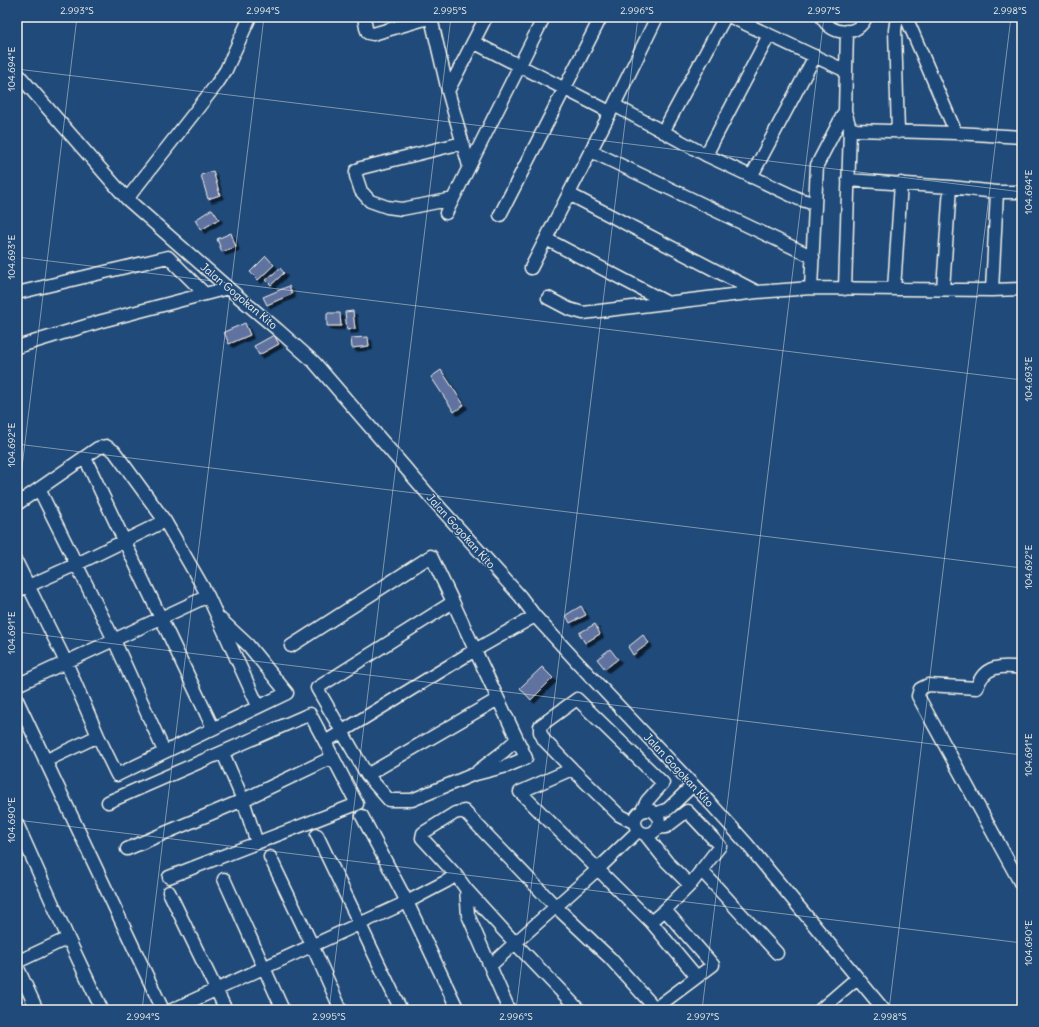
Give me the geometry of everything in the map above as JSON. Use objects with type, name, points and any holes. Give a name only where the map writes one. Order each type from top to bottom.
[{"type":"street","points":[[127,199],[223,75],[250,17]]},
{"type":"street","points":[[364,17],[368,33],[372,34],[414,20],[432,17],[448,91],[468,166]]},
{"type":"street","points":[[448,91],[486,17]]},
{"type":"street","points":[[446,212],[544,17]]},
{"type":"street","points":[[500,215],[601,17]]},
{"type":"street","points":[[531,268],[657,17]]},
{"type":"street","points":[[663,132],[725,17]]},
{"type":"street","points":[[730,17],[846,71]]},
{"type":"street","points":[[822,17],[830,28],[841,32],[854,30],[864,23],[866,17]]},
{"type":"street","points":[[897,17],[895,30],[898,132]]},
{"type":"street","points":[[906,17],[956,133]]},
{"type":"street","points":[[845,289],[850,128],[845,111],[847,31]]},
{"type":"street","points":[[706,155],[769,35]]},
{"type":"street","points":[[473,42],[564,89],[663,132],[751,177],[799,199],[815,204]]},
{"type":"street","points":[[751,177],[815,56]]},
{"type":"street","name":"Jalan Gogokan Kito","points":[[17,73],[127,199],[314,362],[433,500],[520,596],[535,616],[747,844],[884,1010]]},
{"type":"street","points":[[811,288],[817,165],[845,111]]},
{"type":"street","points":[[850,128],[856,130],[956,133],[1022,137]]},
{"type":"street","points":[[453,199],[402,209],[387,207],[370,201],[362,191],[356,176],[356,171],[361,168],[462,143]]},
{"type":"street","points":[[591,151],[812,257]]},
{"type":"street","points":[[848,180],[901,183],[997,192],[1022,192]]},
{"type":"street","points":[[894,289],[901,183]]},
{"type":"street","points":[[943,289],[950,187]]},
{"type":"street","points":[[992,290],[997,192]]},
{"type":"street","points":[[569,194],[757,292]]},
{"type":"street","points":[[546,239],[666,302]]},
{"type":"street","points":[[17,293],[168,257],[205,294]]},
{"type":"street","points":[[17,347],[102,321],[228,288]]},
{"type":"street","points":[[548,298],[569,309],[583,314],[666,302],[757,292],[811,288],[1022,289]]},
{"type":"street","points":[[17,504],[98,448],[106,446],[114,451],[165,521],[208,596],[258,706]]},
{"type":"street","points":[[85,458],[213,728]]},
{"type":"street","points":[[39,488],[114,640],[164,752]]},
{"type":"street","points":[[17,591],[125,542],[165,521]]},
{"type":"street","points":[[291,646],[431,556],[453,602],[526,758],[507,766],[472,775],[412,800],[389,800],[367,775],[317,688],[453,602]]},
{"type":"street","points":[[17,563],[66,662],[98,736],[117,775],[287,693],[248,645],[217,616]]},
{"type":"street","points":[[17,685],[208,596]]},
{"type":"street","points":[[326,742],[475,650],[535,616]]},
{"type":"street","points":[[1022,668],[1006,666],[995,668],[979,680],[977,688],[928,685],[920,689],[918,696],[1022,886]]},
{"type":"street","points":[[367,775],[498,699]]},
{"type":"street","points":[[490,966],[555,906],[598,869],[639,829],[638,814],[663,783],[577,699],[540,726],[544,740],[572,770],[619,815],[639,829],[667,862],[690,885]]},
{"type":"street","points":[[17,700],[164,1010]]},
{"type":"street","points":[[108,802],[310,714],[326,742],[357,804],[168,877]]},
{"type":"street","points":[[46,761],[98,736]]},
{"type":"street","points":[[472,775],[503,752],[517,739]]},
{"type":"street","points":[[223,753],[243,800],[257,843]]},
{"type":"street","points":[[127,849],[243,800],[333,757]]},
{"type":"street","points":[[572,770],[520,792],[651,922],[697,977]]},
{"type":"street","points":[[655,814],[668,809],[693,785]]},
{"type":"street","points":[[580,1010],[515,943],[466,889],[456,875],[422,838],[423,833],[455,813],[464,811],[555,906],[610,958],[654,1009],[713,965],[665,910]]},
{"type":"street","points":[[639,829],[652,833],[657,828],[658,820],[655,814],[650,811],[641,812]]},
{"type":"street","points":[[651,922],[690,885],[720,846],[687,811],[666,827],[657,828]]},
{"type":"street","points":[[362,816],[407,902],[458,1010]]},
{"type":"street","points":[[17,824],[102,1010]]},
{"type":"street","points":[[317,835],[402,1010]]},
{"type":"street","points":[[270,857],[341,1010]]},
{"type":"street","points":[[701,870],[777,953]]},
{"type":"street","points":[[172,1010],[407,902],[456,875]]},
{"type":"street","points":[[224,879],[283,1010]]},
{"type":"street","points":[[466,889],[468,915],[509,1010]]},
{"type":"street","points":[[169,892],[226,1010]]},
{"type":"street","points":[[17,962],[68,938]]},
{"type":"street","points":[[17,966],[38,1010]]},
{"type":"street","points":[[820,1010],[857,978]]},
{"type":"building","points":[[213,171],[220,195],[208,199],[201,175]]},
{"type":"building","points":[[212,209],[219,219],[201,230],[195,220]]},
{"type":"building","points":[[231,233],[236,247],[222,252],[217,239]]},
{"type":"building","points":[[266,256],[274,265],[258,280],[250,272]]},
{"type":"building","points":[[280,268],[284,273],[271,285],[266,280]]},
{"type":"building","points":[[289,286],[292,294],[267,305],[263,297]]},
{"type":"building","points":[[353,311],[355,329],[347,330],[345,312]]},
{"type":"building","points":[[327,313],[340,313],[341,326],[327,326]]},
{"type":"building","points":[[245,323],[250,335],[229,344],[224,332]]},
{"type":"building","points":[[274,335],[279,344],[259,355],[254,346]]},
{"type":"building","points":[[368,337],[369,346],[352,348],[351,338]]},
{"type":"building","points":[[441,370],[464,405],[454,412],[431,377]]},
{"type":"building","points":[[581,606],[586,615],[570,623],[566,615]]},
{"type":"building","points":[[595,624],[600,634],[585,643],[579,633]]},
{"type":"building","points":[[643,635],[649,643],[633,655],[628,647]]},
{"type":"building","points":[[610,649],[618,659],[605,669],[597,659]]},
{"type":"building","points":[[542,667],[553,678],[531,700],[520,688]]}]
